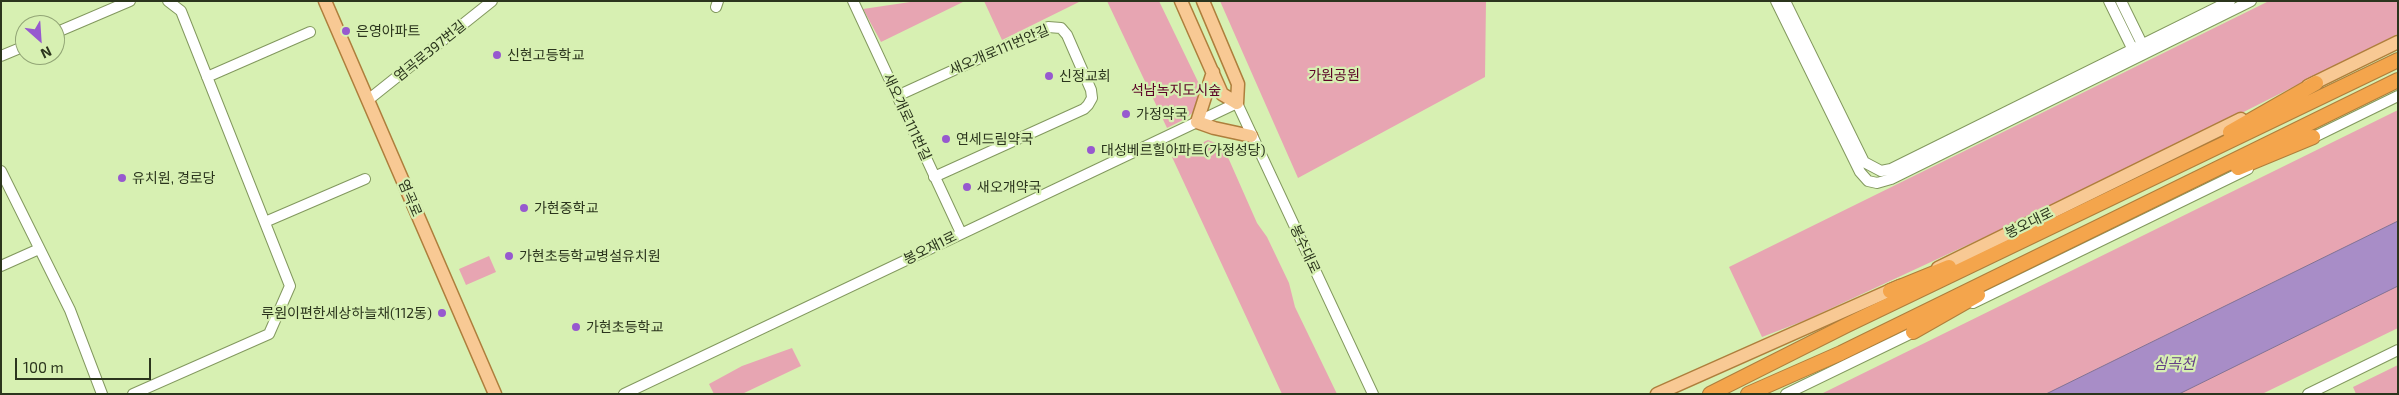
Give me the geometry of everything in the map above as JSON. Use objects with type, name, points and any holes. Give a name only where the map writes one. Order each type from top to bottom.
[{"type":"highway","name":"봉오대로","points":[[1710,394],[1847,325],[2398,60]]},
{"type":"highway","points":[[1748,394],[1841,353],[2398,80]]},
{"type":"highway","points":[[2117,196],[2316,83]]},
{"type":"highway","points":[[2124,214],[2313,137]]},
{"type":"highway","points":[[1890,291],[2077,216]]},
{"type":"highway","points":[[1913,332],[2085,233]]},
{"type":"main road","name":"염곡로","points":[[326,1],[495,394]]},
{"type":"main road","name":"봉수대로","points":[[1181,1],[1222,94],[1237,104]]},
{"type":"main road","name":"봉수대로","points":[[1203,1],[1238,84],[1237,104]]},
{"type":"main road","name":"봉오대로","points":[[1657,394],[1890,291],[2398,42]]},
{"type":"main road","points":[[1213,72],[1197,122],[1251,136]]},
{"type":"street","points":[[65,29],[130,1]]},
{"type":"street","points":[[133,394],[269,334],[290,286],[181,11],[168,1]]},
{"type":"street","name":"염곡로397번길","points":[[368,100],[492,1]]},
{"type":"street","name":"새오개로111번길","points":[[853,1],[960,233]]},
{"type":"street","points":[[1776,1],[1860,172],[1868,181],[1876,183],[1892,179],[2140,51],[2230,1]]},
{"type":"street","points":[[1786,1],[1864,162],[1880,171],[1891,168],[2251,1]]},
{"type":"street","points":[[2109,1],[2140,51]]},
{"type":"street","points":[[2121,1],[2140,51]]},
{"type":"street","name":"새오개로111번안길","points":[[897,96],[1048,27],[1061,28],[1067,35],[1091,90],[1092,98],[1088,105],[1084,109],[934,177]]},
{"type":"street","points":[[207,77],[310,32]]},
{"type":"street","points":[[1,56],[15,50]]},
{"type":"street","points":[[1786,394],[2398,96]]},
{"type":"street","name":"봉오재1로","points":[[624,394],[960,233],[1237,104]]},
{"type":"street","name":"봉수대로","points":[[1237,104],[1373,394]]},
{"type":"street","points":[[1,171],[70,310],[102,394]]},
{"type":"street","points":[[265,222],[365,179]]},
{"type":"street","points":[[1,266],[39,249]]},
{"type":"street","points":[[2308,394],[2398,350]]},
{"type":"green space","points":[[917,1],[965,1],[881,42],[863,9]]},
{"type":"green space","points":[[984,1],[1081,1],[1002,40]]},
{"type":"green space","name":"석남녹지도시숲","points":[[1107,1],[1159,1],[1201,88],[1201,98],[1197,109],[1185,119],[1167,128]]},
{"type":"green space","name":"가원공원","points":[[1220,1],[1486,1],[1485,77],[1298,178]]},
{"type":"green space","points":[[2269,1],[2398,1],[2398,34],[2204,132],[2002,229],[1806,320],[1762,337],[1729,267]]},
{"type":"green space","points":[[2398,110],[2398,328],[2262,394],[1821,394]]},
{"type":"green space","points":[[1208,140],[1223,146],[1257,223],[1267,237],[1289,283],[1295,307],[1337,394],[1282,394],[1172,157]]},
{"type":"green space","points":[[489,256],[496,272],[466,285],[459,269]]},
{"type":"green space","points":[[792,348],[801,366],[742,394],[714,394],[709,384],[742,366]]},
{"type":"green space","points":[[2398,365],[2398,394],[2356,394],[2353,387]]},
{"type":"water","name":"심곡천","points":[[2398,221],[2398,286],[2179,394],[2046,394]]},
{"type":"place","name":"은영아파트","points":[[346,31]]},
{"type":"place","name":"신현고등학교","points":[[497,55]]},
{"type":"place","name":"신정교회","points":[[1049,76]]},
{"type":"place","name":"가정약국","points":[[1126,114]]},
{"type":"place","name":"연세드림약국","points":[[946,139]]},
{"type":"place","name":"대성베르힐아파트(가정성당)","points":[[1091,150]]},
{"type":"place","name":"유치원, 경로당","points":[[122,178]]},
{"type":"place","name":"새오개약국","points":[[967,187]]},
{"type":"place","name":"가현중학교","points":[[524,208]]},
{"type":"place","name":"가현초등학교병설유치원","points":[[509,256]]},
{"type":"place","name":"루원이편한세상하늘채(112동)","points":[[442,313]]},
{"type":"place","name":"가현초등학교","points":[[576,327]]}]
